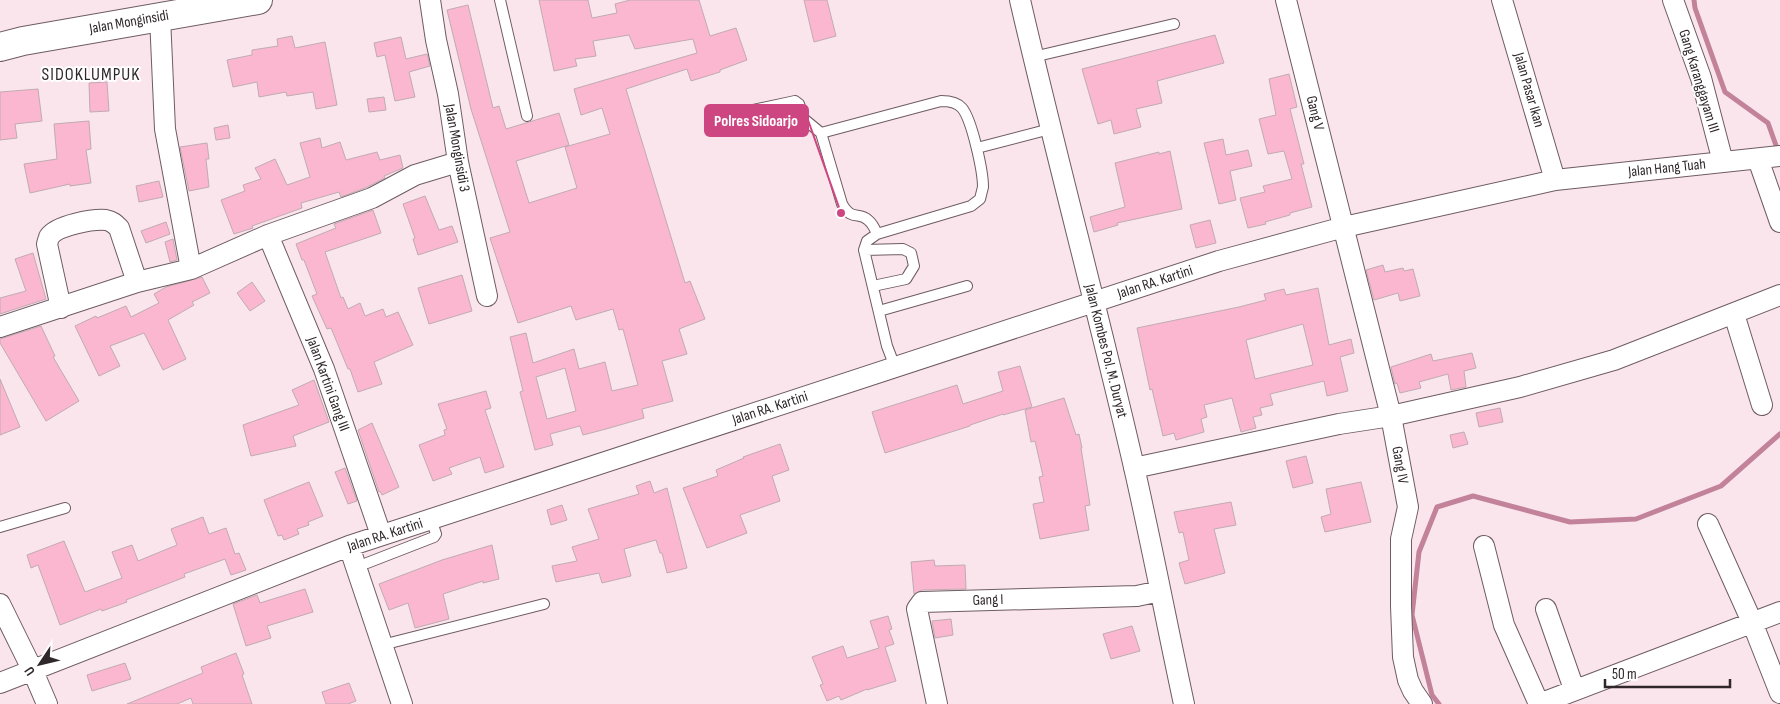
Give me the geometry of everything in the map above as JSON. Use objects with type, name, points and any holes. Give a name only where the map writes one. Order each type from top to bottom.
[{"type":"main road","name":"Jalan Monginsidi","points":[[0,47],[23,41],[258,0]]},
{"type":"street","name":"Jalan Monginsidi 3","points":[[430,0],[436,40],[448,94],[458,162],[487,296]]},
{"type":"street","name":"Jalan Kombes Pol. M. Duryat","points":[[1020,0],[1050,130],[1134,468],[1184,704]]},
{"type":"street","name":"Gang V","points":[[1286,0],[1344,227]]},
{"type":"street","name":"Jalan Pasar Ikan","points":[[1502,0],[1555,180]]},
{"type":"street","name":"Gang Karanggayam III","points":[[1673,0],[1701,78],[1723,162]]},
{"type":"street","points":[[160,17],[165,129],[191,269]]},
{"type":"street","points":[[1769,157],[1780,222]]},
{"type":"street","name":"Jalan Hang Tuah","points":[[1555,180],[1769,157]]},
{"type":"street","points":[[0,328],[138,282],[191,269],[268,235],[372,198],[416,175],[458,162]]},
{"type":"street","name":"Jalan RA. Kartini","points":[[0,683],[349,546],[381,536],[407,537],[431,520],[1219,261],[1344,227],[1555,180]]},
{"type":"street","points":[[61,308],[47,244],[52,234],[66,227],[91,220],[107,220],[115,224],[119,228],[138,282]]},
{"type":"street","name":"Gang IV","points":[[1344,227],[1391,416],[1408,507],[1401,539],[1400,606],[1402,657],[1408,680],[1422,704]]},
{"type":"street","name":"Jalan Kartini Gang III","points":[[268,235],[324,369],[381,536]]},
{"type":"street","points":[[1134,468],[1339,424],[1391,416],[1520,387],[1614,360],[1780,295]]},
{"type":"street","points":[[1734,314],[1762,405]]},
{"type":"street","points":[[1708,524],[1752,622],[1780,693]]},
{"type":"street","points":[[349,546],[402,704]]},
{"type":"street","points":[[1484,546],[1504,625],[1539,704],[1574,689],[1780,612]]},
{"type":"street","name":"Gang I","points":[[937,704],[917,609],[922,602],[1137,596],[1160,591]]},
{"type":"street","points":[[0,604],[47,704]]},
{"type":"street","points":[[1546,608],[1574,689]]},
{"type":"lane","points":[[500,0],[527,116]]},
{"type":"lane","points":[[1033,57],[1174,24]]},
{"type":"lane","points":[[711,119],[795,101],[799,104],[804,119],[821,133],[846,212],[852,216],[868,220],[877,234]]},
{"type":"lane","points":[[821,133],[941,101],[952,101],[962,107],[977,148],[983,186],[980,199],[971,206],[877,234],[867,241],[864,250],[887,346],[895,367]]},
{"type":"lane","points":[[977,148],[1050,130]]},
{"type":"lane","points":[[864,250],[903,249],[911,253],[914,266],[906,279],[873,286]]},
{"type":"lane","points":[[879,311],[967,286]]},
{"type":"lane","points":[[0,527],[65,508]]},
{"type":"lane","points":[[368,563],[407,537]]},
{"type":"lane","points":[[382,644],[544,604]]},
{"type":"building","points":[[539,0],[588,0],[592,18],[617,13],[615,4],[630,0],[699,0],[710,36],[736,28],[747,60],[720,70],[720,72],[691,81],[687,69],[626,89],[685,283],[690,281],[705,319],[679,329],[687,354],[662,361],[673,401],[642,409],[644,418],[606,429],[583,435],[580,426],[550,434],[553,445],[535,450],[520,392],[523,391],[510,337],[526,333],[533,363],[574,349],[579,369],[605,362],[612,391],[638,385],[623,329],[619,330],[613,309],[576,320],[571,306],[518,323],[490,238],[510,232],[471,109],[447,10],[468,5],[493,108],[499,106],[506,129],[559,113],[569,145],[516,161],[529,203],[577,188],[565,147],[610,134],[602,108],[581,115],[574,89],[697,53],[693,39],[635,49],[629,35],[593,41],[596,56],[575,59],[577,66],[554,71]],"holes":[[[565,368],[576,411],[547,419],[536,377]]]},
{"type":"building","points":[[804,0],[827,0],[836,36],[814,42]]},
{"type":"building","points":[[1215,35],[1224,63],[1157,81],[1162,103],[1136,109],[1141,127],[1114,134],[1111,120],[1098,124],[1082,69]]},
{"type":"building","points":[[292,36],[295,48],[325,42],[337,105],[316,109],[313,92],[287,96],[286,92],[259,97],[257,82],[233,87],[227,60],[252,55],[252,50],[278,46],[277,39]]},
{"type":"building","points":[[401,37],[406,59],[427,54],[430,66],[409,72],[415,97],[395,101],[385,55],[377,57],[374,43]]},
{"type":"building","points":[[1289,74],[1297,107],[1290,109],[1304,164],[1301,164],[1312,207],[1265,222],[1266,224],[1248,228],[1240,198],[1265,192],[1263,186],[1292,179],[1284,151],[1268,154],[1259,119],[1276,115],[1269,79]]},
{"type":"building","points":[[107,82],[109,111],[90,112],[89,83]]},
{"type":"building","points":[[38,89],[42,121],[15,124],[17,138],[0,140],[0,92]]},
{"type":"building","points":[[384,97],[386,110],[369,112],[367,99]]},
{"type":"building","points":[[89,121],[91,149],[86,150],[91,183],[70,186],[70,184],[30,193],[24,164],[57,159],[54,124]]},
{"type":"building","points":[[228,125],[230,138],[216,140],[214,128]]},
{"type":"building","points":[[320,138],[322,148],[340,142],[346,160],[377,152],[380,160],[400,155],[403,168],[384,176],[385,178],[365,188],[341,197],[339,192],[301,203],[302,208],[234,234],[221,200],[245,191],[243,185],[261,179],[255,168],[275,159],[287,185],[310,177],[300,143]]},
{"type":"building","points":[[1223,139],[1226,155],[1248,150],[1252,166],[1230,171],[1236,200],[1219,204],[1204,143]]},
{"type":"building","points":[[207,143],[209,159],[206,159],[209,187],[189,191],[180,147]]},
{"type":"building","points":[[1170,151],[1182,209],[1117,223],[1118,225],[1094,232],[1090,217],[1125,207],[1115,163]]},
{"type":"building","points":[[159,181],[163,197],[139,202],[136,186]]},
{"type":"building","points":[[425,196],[439,230],[452,226],[458,242],[418,255],[413,239],[415,238],[403,204]]},
{"type":"building","points":[[373,210],[381,233],[325,252],[341,298],[343,297],[348,309],[360,303],[365,316],[383,309],[386,317],[398,312],[413,345],[374,362],[382,384],[358,392],[350,369],[348,369],[331,328],[327,329],[312,296],[317,294],[296,244],[336,228],[334,224]]},
{"type":"building","points":[[1210,220],[1216,243],[1196,248],[1190,225]]},
{"type":"building","points":[[166,222],[170,234],[146,243],[141,231]]},
{"type":"building","points":[[173,239],[177,260],[170,262],[165,242]]},
{"type":"building","points":[[33,253],[46,299],[0,314],[0,298],[26,291],[15,259]]},
{"type":"building","points":[[1383,265],[1385,272],[1403,268],[1404,271],[1413,269],[1420,296],[1400,301],[1398,293],[1374,300],[1366,270]]},
{"type":"building","points":[[462,275],[472,311],[429,324],[418,288]]},
{"type":"building","points":[[202,277],[210,293],[192,302],[194,305],[168,320],[186,359],[163,370],[144,333],[110,346],[120,366],[99,376],[75,326],[96,316],[97,318],[126,306],[131,317],[159,303],[154,294],[166,287]]},
{"type":"building","points":[[252,282],[265,301],[250,311],[237,293]]},
{"type":"building","points":[[1318,288],[1329,345],[1351,339],[1354,353],[1340,357],[1348,391],[1327,396],[1324,381],[1270,394],[1273,405],[1260,408],[1262,415],[1253,417],[1256,428],[1241,432],[1232,398],[1204,405],[1207,417],[1201,419],[1204,432],[1176,440],[1174,433],[1163,436],[1152,389],[1150,390],[1137,328],[1266,300],[1264,294],[1284,289],[1286,295]],"holes":[[[1303,324],[1313,365],[1255,379],[1246,340]]]},
{"type":"building","points":[[41,326],[55,356],[53,357],[79,401],[46,421],[0,343],[0,339]]},
{"type":"building","points":[[1472,353],[1476,368],[1464,371],[1466,387],[1451,390],[1448,374],[1419,382],[1421,388],[1400,393],[1397,383],[1395,384],[1391,367],[1431,354],[1433,361]]},
{"type":"building","points":[[1020,366],[1032,407],[1003,414],[885,453],[872,412],[957,385],[963,404],[1003,391],[998,372]]},
{"type":"building","points":[[0,379],[20,427],[0,435]]},
{"type":"building","points":[[314,380],[329,422],[293,436],[296,446],[251,456],[243,425],[299,405],[292,390]]},
{"type":"building","points":[[486,391],[491,408],[485,410],[504,467],[485,473],[480,457],[449,468],[452,474],[433,481],[419,445],[445,435],[444,430],[447,429],[438,404]]},
{"type":"building","points":[[1064,398],[1076,435],[1079,434],[1082,448],[1090,505],[1085,506],[1089,530],[1040,539],[1033,504],[1044,502],[1039,477],[1043,476],[1035,441],[1031,442],[1025,410]]},
{"type":"building","points":[[1500,408],[1503,422],[1479,427],[1476,413]]},
{"type":"building","points":[[372,423],[399,487],[382,495],[379,492],[358,430]]},
{"type":"building","points":[[1464,432],[1468,444],[1453,448],[1450,435]]},
{"type":"building","points":[[780,444],[789,470],[772,476],[780,501],[740,515],[747,533],[707,548],[683,488],[718,476],[716,470],[743,457]]},
{"type":"building","points":[[1306,456],[1313,483],[1293,488],[1286,461]]},
{"type":"building","points":[[345,468],[357,501],[348,504],[335,472]]},
{"type":"building","points":[[650,481],[654,493],[667,488],[687,568],[667,573],[662,553],[660,553],[656,540],[624,549],[631,576],[602,583],[599,573],[556,582],[552,566],[577,561],[572,547],[599,539],[588,509],[639,494],[636,486]]},
{"type":"building","points":[[309,482],[323,516],[308,522],[309,525],[297,529],[299,534],[284,540],[282,535],[278,536],[264,500]]},
{"type":"building","points":[[1361,482],[1371,522],[1325,532],[1321,517],[1331,514],[1326,489]]},
{"type":"building","points":[[1231,502],[1236,525],[1214,529],[1225,573],[1185,584],[1179,563],[1189,560],[1183,532],[1179,533],[1174,512]]},
{"type":"building","points":[[562,505],[567,520],[551,525],[547,510]]},
{"type":"building","points":[[203,517],[209,534],[226,528],[235,554],[239,553],[246,570],[231,575],[225,559],[184,574],[185,577],[126,600],[127,602],[102,611],[101,609],[60,625],[38,565],[31,568],[27,555],[64,541],[85,592],[122,578],[112,552],[132,545],[138,561],[177,545],[171,529]]},
{"type":"building","points":[[492,545],[499,579],[483,583],[483,581],[443,594],[449,619],[415,628],[408,603],[389,610],[379,584],[442,560]]},
{"type":"building","points":[[934,560],[935,566],[965,565],[966,589],[922,590],[914,594],[911,562]]},
{"type":"building","points":[[305,589],[313,612],[267,626],[271,638],[246,646],[233,604],[257,595],[260,603]]},
{"type":"building","points":[[888,616],[892,629],[889,630],[894,644],[885,647],[896,681],[867,689],[841,700],[839,696],[827,701],[820,685],[823,684],[812,657],[843,646],[847,658],[879,648],[870,621]]},
{"type":"building","points":[[951,619],[953,635],[935,638],[932,621]]},
{"type":"building","points":[[1132,626],[1140,651],[1111,659],[1103,634]]},
{"type":"building","points":[[236,653],[252,704],[193,704],[191,698],[177,704],[127,704],[203,673],[201,667]]},
{"type":"building","points":[[125,663],[131,679],[92,691],[87,675]]},
{"type":"building","points":[[349,683],[356,701],[348,704],[326,704],[322,692]]},
{"type":"waterway","points":[[1694,0],[1695,8],[1725,92],[1768,123],[1778,151]]},
{"type":"waterway","points":[[1439,704],[1432,695],[1412,615],[1419,552],[1437,507],[1473,496],[1570,522],[1636,519],[1721,486],[1780,434]]},
{"type":"place","name":"Polres Sidoarjo","points":[[841,213]]},
{"type":"district","name":"SIDOKLUMPUK","points":[[91,74]]}]
